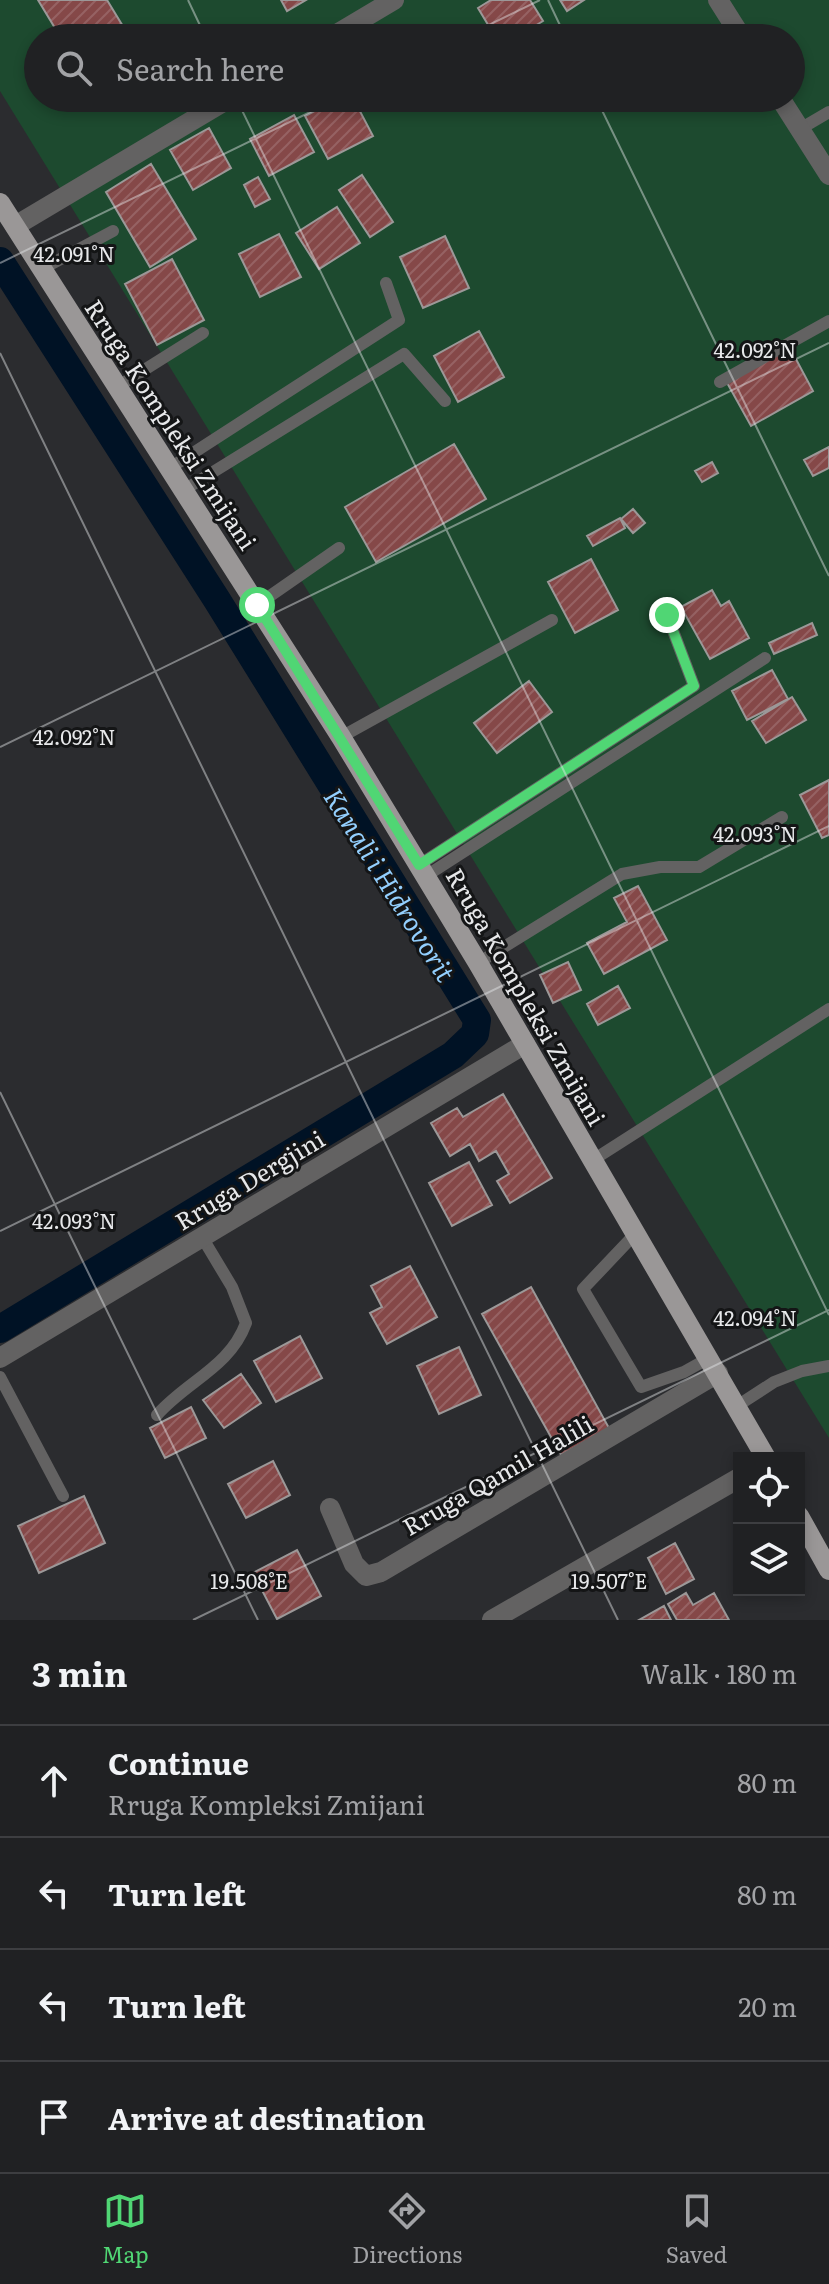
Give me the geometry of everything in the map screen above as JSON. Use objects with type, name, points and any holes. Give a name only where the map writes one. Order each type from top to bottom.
[{"type":"main road","name":"Rruga Kompleksi Zmijani","points":[[0,203],[341,737],[478,963],[763,1452]]},
{"type":"main road","points":[[803,1524],[829,1570]]},
{"type":"street","points":[[354,24],[394,0]]},
{"type":"street","points":[[718,0],[733,24]]},
{"type":"street","points":[[15,226],[206,112]]},
{"type":"street","points":[[789,112],[800,129],[823,151],[829,175]]},
{"type":"street","name":"Rruga Dergjini","points":[[0,1358],[525,1044]]},
{"type":"street","name":"Rruga Qamil Halili","points":[[330,1508],[354,1564],[366,1576],[381,1572],[714,1366]]},
{"type":"street","points":[[492,1620],[733,1481]]},
{"type":"lane","points":[[800,129],[829,112]]},
{"type":"lane","points":[[42,269],[113,231]]},
{"type":"lane","points":[[170,468],[399,320],[386,283]]},
{"type":"lane","points":[[720,382],[829,321]]},
{"type":"lane","points":[[117,387],[203,333]]},
{"type":"lane","points":[[184,490],[404,354],[445,401]]},
{"type":"lane","points":[[257,605],[339,548]]},
{"type":"lane","points":[[422,870],[694,686],[667,615]]},
{"type":"lane","points":[[341,737],[552,620]]},
{"type":"lane","points":[[422,870],[765,658]]},
{"type":"lane","points":[[478,963],[622,874],[660,867],[699,867],[782,817]]},
{"type":"lane","points":[[593,1160],[829,1009]]},
{"type":"lane","points":[[636,1233],[583,1289],[641,1387],[684,1372],[714,1366]]},
{"type":"lane","points":[[157,1415],[175,1394],[217,1366],[238,1345],[246,1323],[232,1287],[202,1237]]},
{"type":"lane","points":[[737,1406],[774,1382],[802,1371],[829,1366]]},
{"type":"lane","points":[[0,1377],[63,1496]]},
{"type":"green space","points":[[0,0],[829,0],[829,1438],[0,91]]},
{"type":"building","points":[[38,0],[107,0],[122,24],[53,24]]},
{"type":"building","points":[[281,0],[306,0],[287,11]]},
{"type":"building","points":[[491,0],[530,0],[543,21],[538,24],[488,24],[478,8]]},
{"type":"building","points":[[560,0],[584,0],[567,11]]},
{"type":"building","points":[[313,112],[360,112],[373,136],[328,159],[305,116]]},
{"type":"building","points":[[294,115],[314,152],[269,176],[250,139]]},
{"type":"building","points":[[209,128],[231,168],[193,190],[170,150]]},
{"type":"building","points":[[151,164],[196,239],[150,267],[106,192]]},
{"type":"building","points":[[362,175],[393,222],[370,237],[339,190]]},
{"type":"building","points":[[258,177],[270,199],[255,207],[244,185]]},
{"type":"building","points":[[337,207],[360,243],[319,269],[296,233]]},
{"type":"building","points":[[279,234],[301,277],[260,297],[239,254]]},
{"type":"building","points":[[445,236],[469,288],[423,308],[400,257]]},
{"type":"building","points":[[172,259],[204,320],[157,345],[125,284]]},
{"type":"building","points":[[479,331],[504,377],[458,402],[434,356]]},
{"type":"building","points":[[789,346],[813,391],[751,426],[726,381]]},
{"type":"building","points":[[454,444],[486,499],[376,562],[345,507]]},
{"type":"building","points":[[829,447],[829,468],[813,476],[804,460]]},
{"type":"building","points":[[712,462],[718,473],[702,482],[695,471]]},
{"type":"building","points":[[633,509],[645,523],[633,533],[621,519]]},
{"type":"building","points":[[620,518],[625,528],[593,546],[587,536]]},
{"type":"building","points":[[591,559],[618,610],[575,633],[548,582]]},
{"type":"building","points":[[712,590],[721,606],[729,601],[749,638],[710,659],[681,607]]},
{"type":"building","points":[[812,623],[817,635],[774,654],[769,643]]},
{"type":"building","points":[[772,670],[788,699],[747,720],[732,691]]},
{"type":"building","points":[[529,681],[552,712],[497,753],[474,723]]},
{"type":"building","points":[[792,697],[806,720],[766,743],[752,721]]},
{"type":"building","points":[[829,780],[829,835],[822,838],[800,795]]},
{"type":"building","points":[[638,886],[667,940],[604,974],[587,943],[627,922],[614,898]]},
{"type":"building","points":[[568,962],[581,990],[553,1003],[540,975]]},
{"type":"building","points":[[618,986],[630,1008],[598,1025],[587,1004]]},
{"type":"building","points":[[503,1094],[552,1178],[510,1203],[497,1181],[509,1174],[496,1151],[479,1161],[470,1144],[450,1156],[431,1123],[457,1108],[463,1117]]},
{"type":"building","points":[[469,1162],[492,1205],[452,1226],[429,1183]]},
{"type":"building","points":[[410,1266],[437,1317],[387,1344],[370,1313],[382,1307],[371,1286]]},
{"type":"building","points":[[531,1287],[609,1428],[561,1455],[482,1314]]},
{"type":"building","points":[[300,1336],[322,1378],[276,1402],[254,1361]]},
{"type":"building","points":[[459,1347],[481,1395],[439,1414],[417,1366]]},
{"type":"building","points":[[241,1374],[261,1403],[224,1428],[203,1400]]},
{"type":"building","points":[[191,1407],[206,1438],[165,1458],[150,1428]]},
{"type":"building","points":[[273,1461],[290,1495],[246,1518],[228,1484]]},
{"type":"building","points":[[84,1496],[105,1543],[39,1573],[18,1526]]},
{"type":"building","points":[[675,1543],[694,1579],[666,1594],[648,1558]]},
{"type":"building","points":[[297,1550],[321,1596],[277,1619],[253,1573]]},
{"type":"building","points":[[686,1593],[693,1605],[714,1593],[729,1620],[677,1620],[668,1604]]},
{"type":"building","points":[[664,1606],[671,1620],[639,1620]]},
{"type":"waterway","name":"Kanali i Hidrovorit","points":[[0,261],[217,600],[477,1020],[475,1034],[453,1055],[0,1329]]},
{"type":"route","points":[[257,605],[419,865],[694,686],[667,615]]}]
